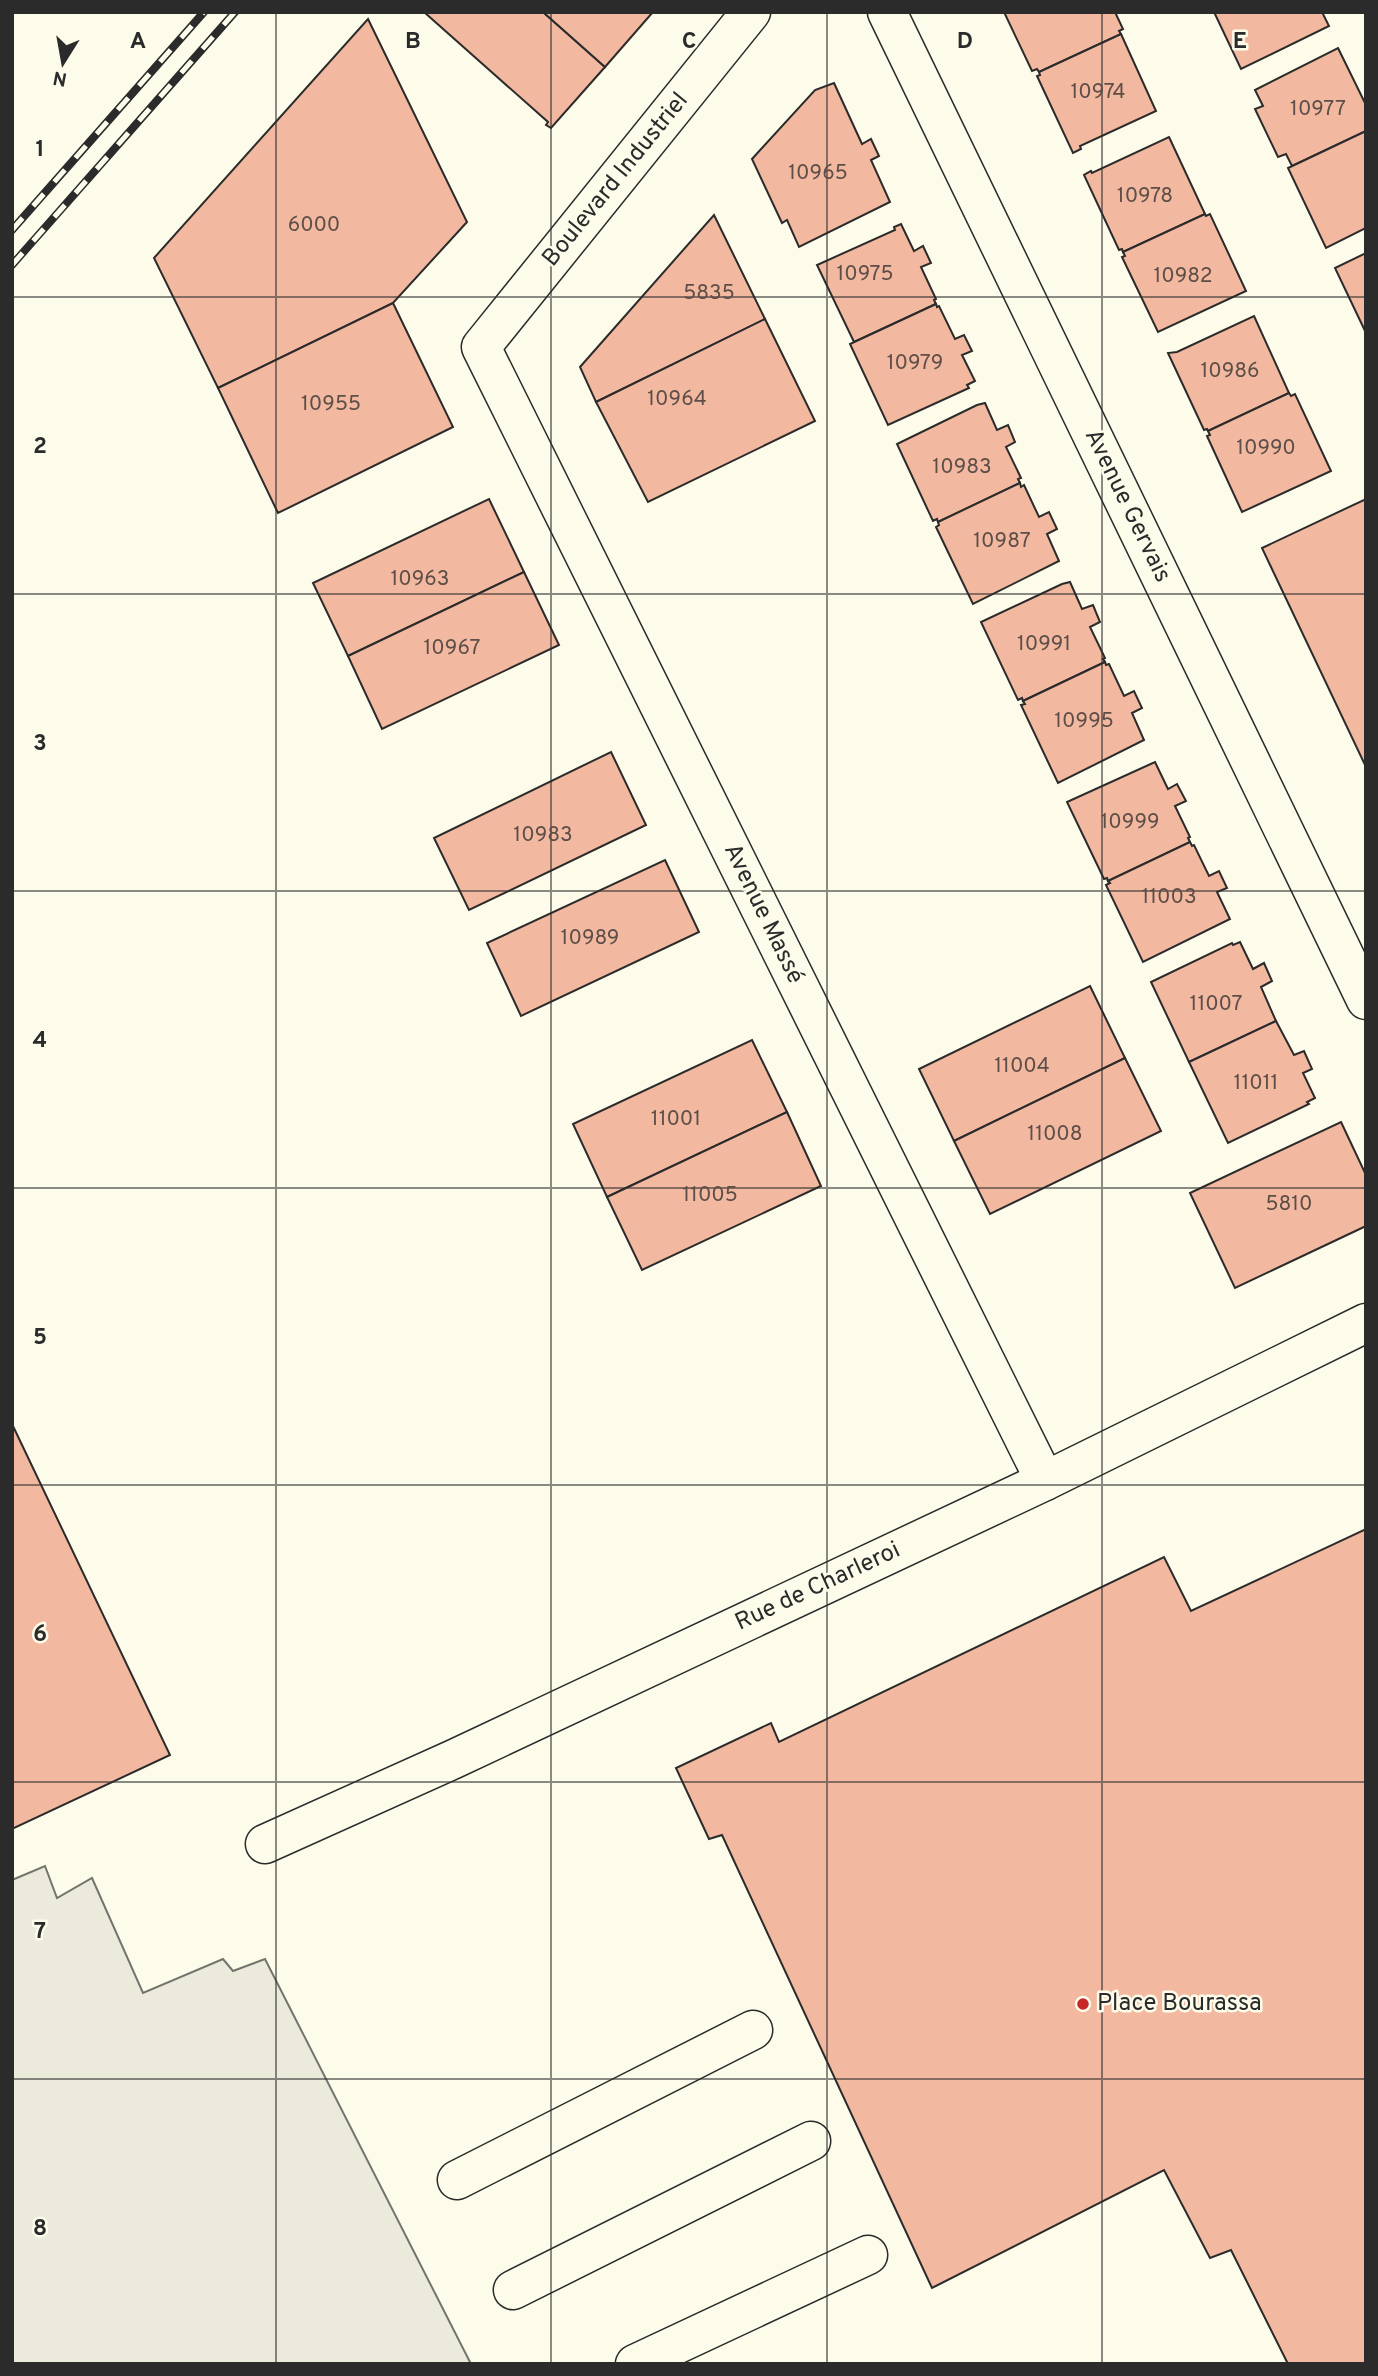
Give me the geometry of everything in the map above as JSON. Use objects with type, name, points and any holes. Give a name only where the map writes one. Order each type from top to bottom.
[{"type":"street","name":"Boulevard Industriel","points":[[481,347],[751,12]]},
{"type":"street","name":"Avenue Gervais","points":[[887,12],[1366,1000]]},
{"type":"street","name":"Avenue Massé","points":[[481,347],[1045,1481]]},
{"type":"street","name":"Rue de Charleroi","points":[[265,1844],[454,1759],[1045,1481],[1366,1323]]},
{"type":"street","points":[[457,2180],[753,2029]]},
{"type":"street","points":[[513,2290],[811,2141]]},
{"type":"street","points":[[635,2364],[869,2255]]},
{"type":"shaded area","points":[[45,1866],[57,1898],[92,1878],[143,1993],[223,1959],[233,1971],[265,1959],[471,2364],[12,2364],[12,1880]]},
{"type":"building","points":[[424,12],[543,12],[605,67],[551,128],[546,125],[548,122]]},
{"type":"building","points":[[543,12],[653,12],[605,67]]},
{"type":"building","points":[[1004,12],[1115,12],[1123,29],[1119,31],[1121,34],[1039,72],[1037,69],[1032,71]]},
{"type":"building","points":[[1214,12],[1322,12],[1329,26],[1241,69]]},
{"type":"building","points":[[368,19],[467,222],[393,303],[218,388],[154,258]]},
{"type":"building","points":[[1121,34],[1156,111],[1080,146],[1081,149],[1073,153],[1037,76],[1040,75],[1039,72]]},
{"type":"building","points":[[1338,48],[1366,105],[1366,131],[1292,166],[1286,154],[1278,157],[1255,109],[1263,106],[1255,90]]},
{"type":"building","points":[[834,83],[862,144],[871,139],[879,156],[871,160],[890,202],[799,247],[787,220],[782,223],[752,159],[815,90]]},
{"type":"building","points":[[1366,131],[1366,228],[1326,248],[1288,168]]},
{"type":"building","points":[[1169,137],[1205,214],[1123,252],[1122,249],[1119,250],[1084,175]]},
{"type":"building","points":[[1210,214],[1246,291],[1158,332],[1122,257],[1125,256],[1123,252]]},
{"type":"building","points":[[714,215],[765,319],[596,402],[580,367]]},
{"type":"building","points":[[901,224],[914,251],[923,246],[931,263],[921,267],[936,304],[854,342],[817,265],[895,230],[894,227]]},
{"type":"building","points":[[1366,253],[1366,333],[1335,268]]},
{"type":"building","points":[[393,303],[453,427],[278,513],[218,388]]},
{"type":"building","points":[[936,304],[955,339],[964,335],[972,351],[962,355],[975,381],[967,385],[969,388],[888,425],[850,344]]},
{"type":"building","points":[[1254,316],[1289,393],[1208,431],[1204,430],[1168,353],[1177,352]]},
{"type":"building","points":[[765,319],[815,421],[648,502],[596,402]]},
{"type":"building","points":[[1289,393],[1291,396],[1295,394],[1331,471],[1242,512],[1207,436],[1210,435],[1208,431]]},
{"type":"building","points":[[985,403],[997,430],[1008,425],[1015,442],[1006,447],[1021,478],[1018,479],[1020,483],[938,522],[937,519],[933,521],[897,444]]},
{"type":"building","points":[[1020,483],[1021,487],[1024,485],[1039,517],[1049,512],[1057,529],[1047,534],[1059,561],[973,604],[936,527],[938,522]]},
{"type":"building","points":[[489,499],[524,572],[348,656],[313,583]]},
{"type":"building","points":[[1366,499],[1366,767],[1262,548]]},
{"type":"building","points":[[524,572],[559,645],[382,729],[348,656]]},
{"type":"building","points":[[1070,582],[1082,609],[1093,605],[1100,622],[1090,627],[1105,662],[1023,701],[1022,698],[1018,700],[981,622]]},
{"type":"building","points":[[1105,662],[1106,665],[1109,664],[1124,696],[1134,691],[1142,708],[1132,713],[1144,740],[1058,783],[1021,705],[1025,704],[1023,701]]},
{"type":"building","points":[[611,752],[646,825],[469,910],[434,838]]},
{"type":"building","points":[[1155,762],[1168,789],[1177,784],[1186,801],[1175,806],[1190,842],[1108,881],[1107,878],[1104,879],[1067,802]]},
{"type":"building","points":[[1190,842],[1209,876],[1219,871],[1227,888],[1217,892],[1230,919],[1143,962],[1106,885],[1110,883],[1108,881]]},
{"type":"building","points":[[665,860],[699,932],[521,1016],[487,943]]},
{"type":"building","points":[[1240,942],[1253,969],[1264,963],[1272,981],[1261,987],[1276,1021],[1189,1062],[1151,982],[1232,943],[1233,945]]},
{"type":"building","points":[[1090,986],[1125,1058],[954,1141],[919,1069]]},
{"type":"building","points":[[1276,1021],[1294,1055],[1304,1051],[1312,1069],[1303,1073],[1315,1098],[1307,1102],[1309,1104],[1228,1143],[1189,1062]]},
{"type":"building","points":[[752,1040],[787,1112],[607,1197],[573,1124]]},
{"type":"building","points":[[1125,1058],[1161,1131],[990,1214],[954,1141]]},
{"type":"building","points":[[787,1112],[821,1186],[642,1270],[607,1197]]},
{"type":"building","points":[[1341,1122],[1366,1175],[1366,1226],[1235,1288],[1190,1193]]},
{"type":"building","points":[[12,1424],[170,1755],[12,1829]]},
{"type":"building","name":"Place Bourassa","points":[[1366,1529],[1366,2364],[1288,2364],[1231,2250],[1210,2258],[1164,2170],[932,2288],[722,1835],[709,1839],[676,1768],[771,1723],[779,1742],[1164,1557],[1191,1611]]},
{"type":"railway","points":[[12,230],[204,12]]},
{"type":"railway","points":[[12,265],[235,12]]},
{"type":"place","name":"Place Bourassa","points":[[1083,2004]]}]
